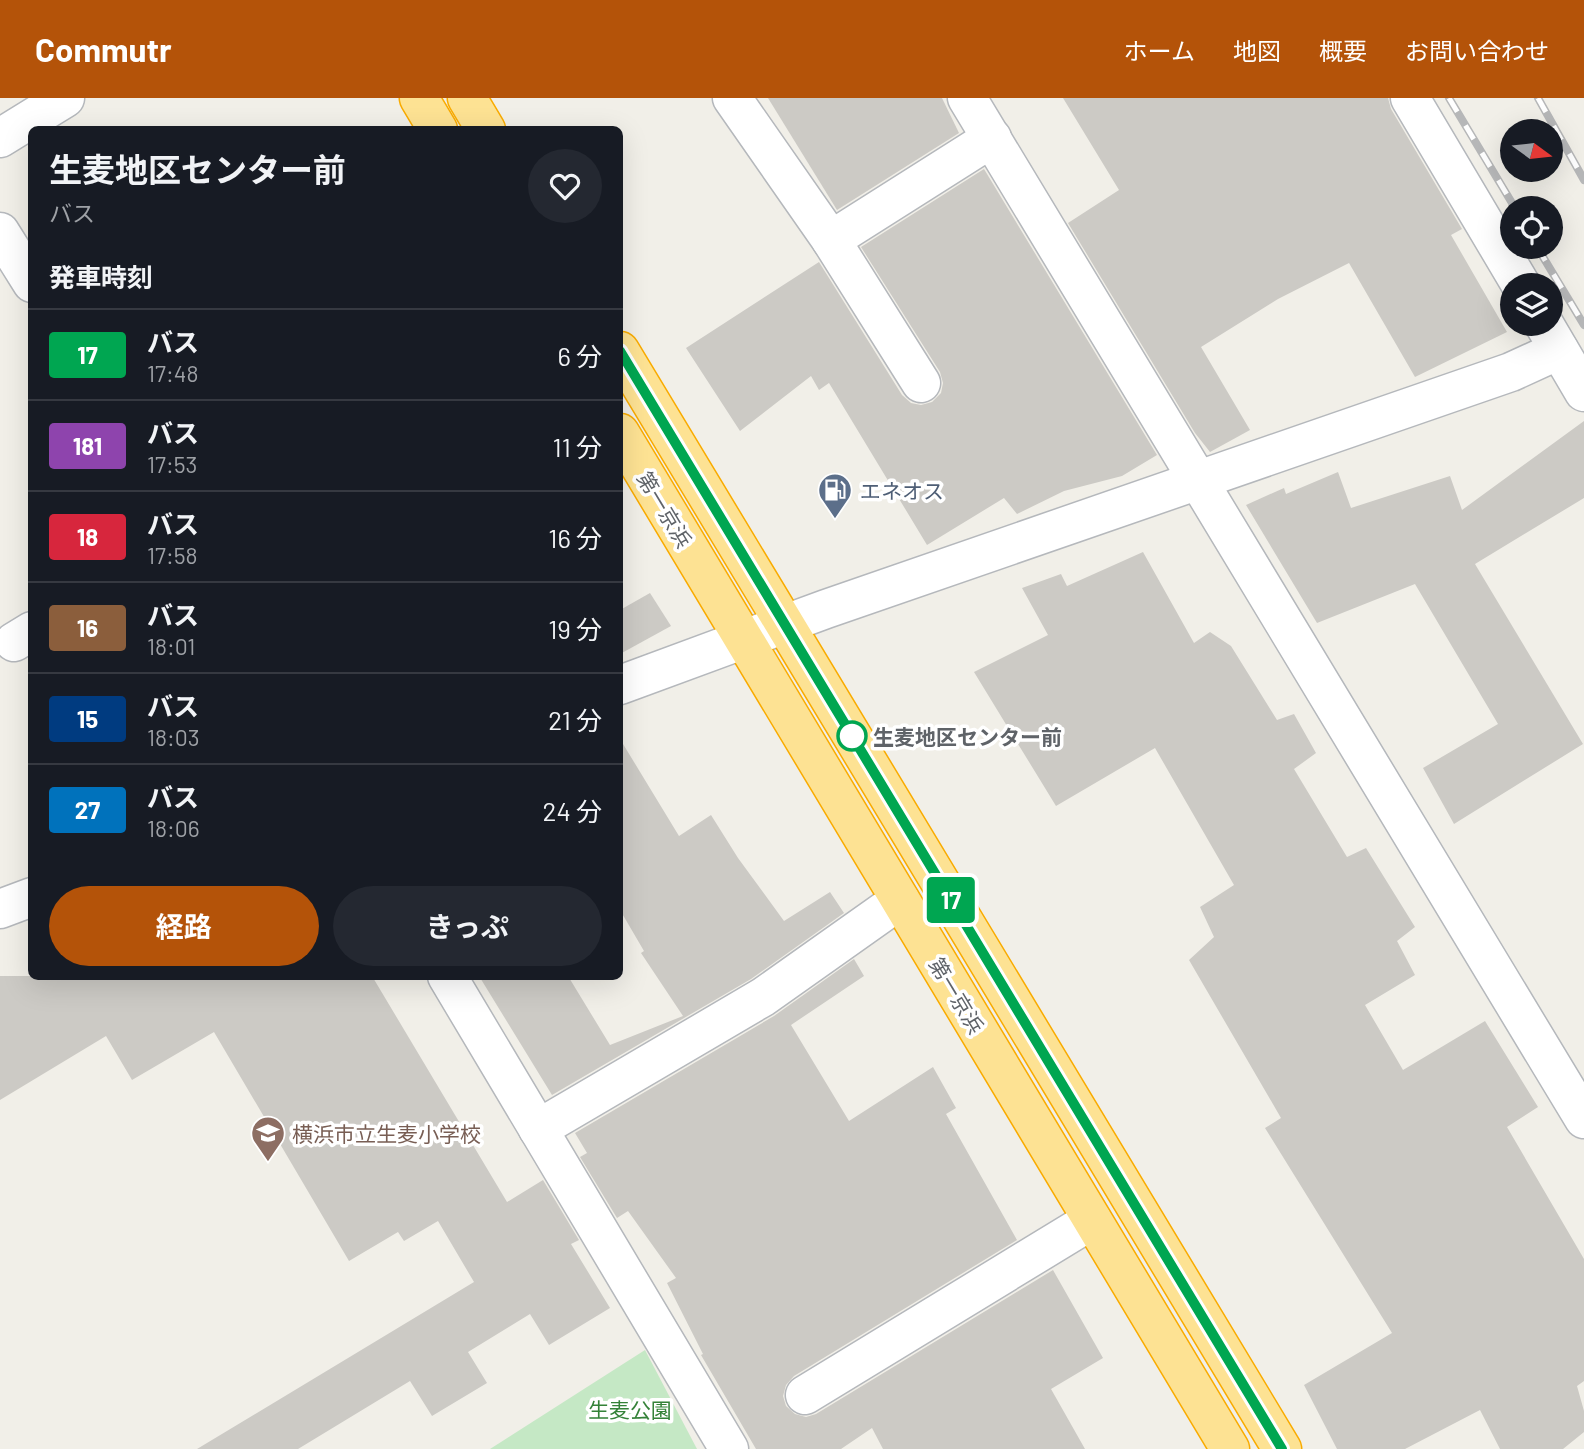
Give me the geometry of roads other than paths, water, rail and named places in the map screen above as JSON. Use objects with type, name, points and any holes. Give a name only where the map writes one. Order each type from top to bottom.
[{"type":"highway","points":[[419,98],[436,126]]},
{"type":"highway","points":[[467,98],[484,126]]},
{"type":"highway","name":"第一京浜","points":[[623,356],[1282,1449]]},
{"type":"highway","name":"第一京浜","points":[[623,438],[1230,1449]]},
{"type":"street","points":[[0,138],[65,98]]},
{"type":"street","points":[[732,98],[831,240],[921,383]]},
{"type":"street","points":[[967,98],[1584,1119]]},
{"type":"street","points":[[1409,98],[1514,273]]},
{"type":"street","points":[[831,240],[992,138]]},
{"type":"street","points":[[0,232],[28,277]]},
{"type":"street","points":[[623,684],[784,624],[1511,372],[1552,337],[1584,391]]},
{"type":"street","points":[[0,909],[28,898]]},
{"type":"street","points":[[538,1129],[763,997],[900,901]]},
{"type":"street","points":[[449,980],[729,1449]]},
{"type":"street","points":[[805,1395],[1092,1220]]},
{"type":"railway","points":[[1449,98],[1508,196]]},
{"type":"railway","points":[[1538,98],[1584,180]]},
{"type":"railway","points":[[1544,259],[1584,325]]},
{"type":"place","name":"エネオス","points":[[835,520]]},
{"type":"place","name":"生麦地区センター前","points":[[852,736]]},
{"type":"place","name":"横浜市立生麦小学校","points":[[268,1163]]},
{"type":"park label","name":"生麦公園","points":[[630,1409]]}]
